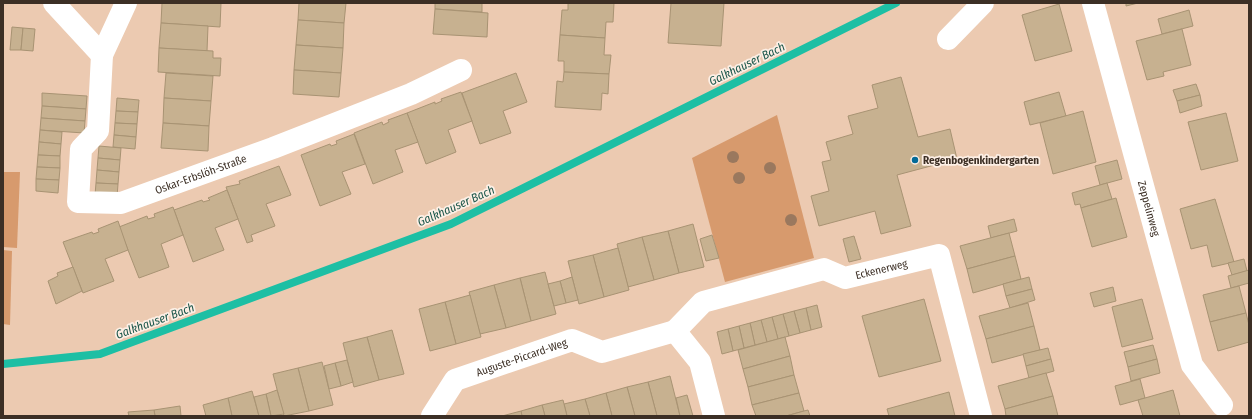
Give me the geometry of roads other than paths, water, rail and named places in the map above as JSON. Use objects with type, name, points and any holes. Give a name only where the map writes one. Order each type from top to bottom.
[{"type":"street","points":[[54,3],[102,55],[126,3]]},
{"type":"street","points":[[948,39],[983,3]]},
{"type":"street","name":"Zeppelinweg","points":[[1093,3],[1192,365],[1222,405]]},
{"type":"street","name":"Oskar-Erbslöh-Straße","points":[[102,55],[98,131],[81,149],[78,202],[121,204],[273,148],[412,94],[461,70]]},
{"type":"street","name":"Eckenerweg","points":[[675,331],[703,302],[824,270],[845,278],[939,255],[981,416]]},
{"type":"street","points":[[675,331],[700,362],[714,416]]},
{"type":"street","name":"Auguste-Piccard-Weg","points":[[432,416],[455,380],[572,340],[602,352],[675,331]]},
{"type":"waterway","name":"Galkhauser Bach","points":[[3,364],[100,354],[451,224],[896,3]]},
{"type":"place","name":"Regenbogenkindergarten","points":[[915,160]]}]
